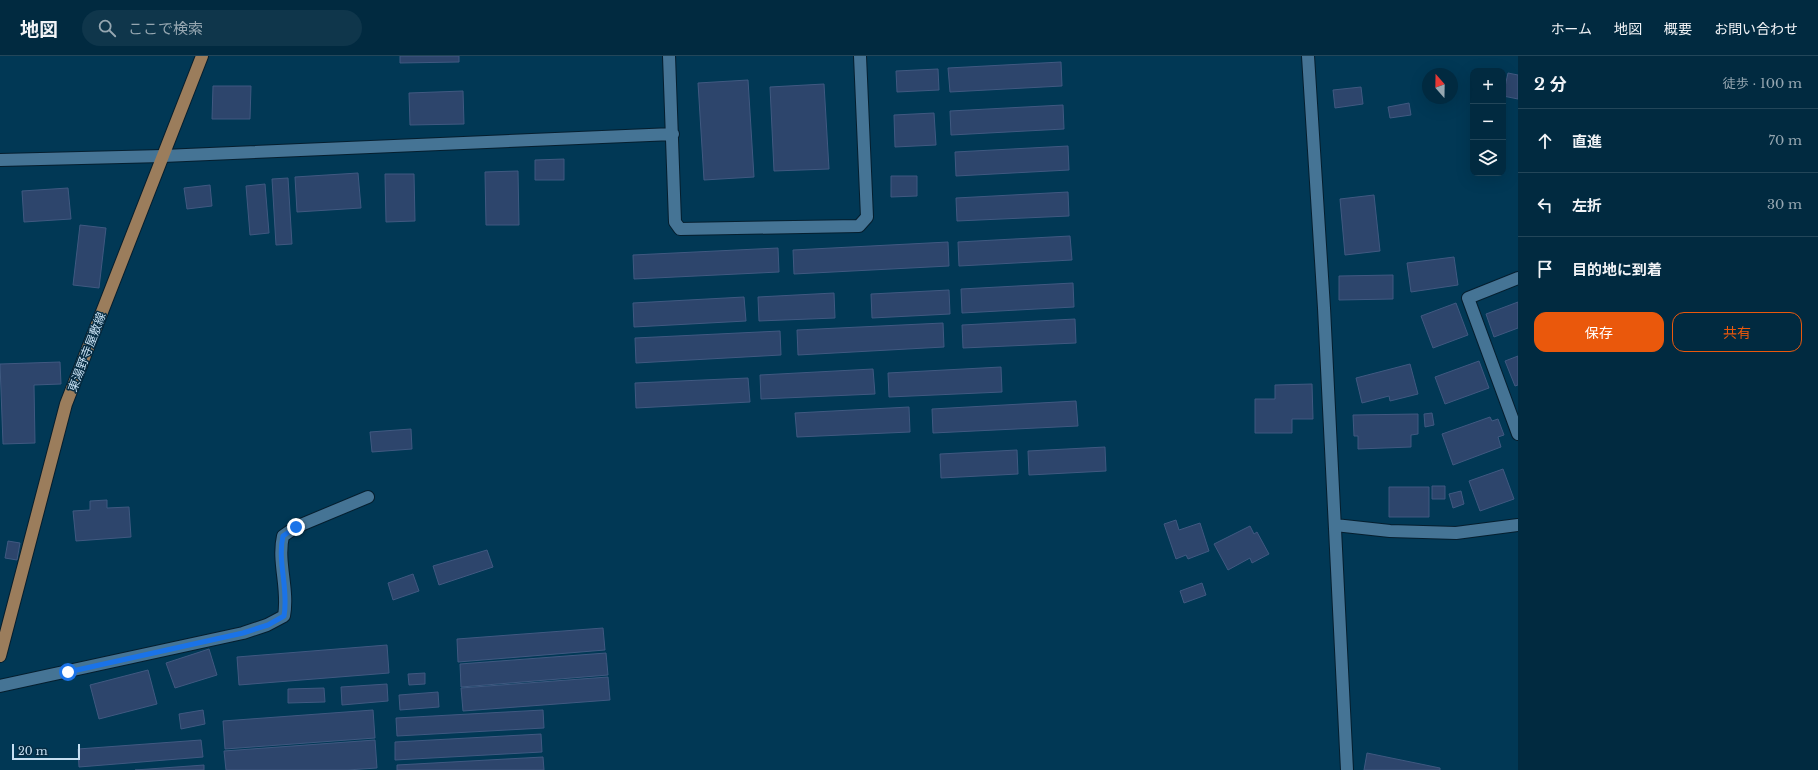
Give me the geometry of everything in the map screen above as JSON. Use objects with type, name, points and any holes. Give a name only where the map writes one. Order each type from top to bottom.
[{"type":"main road","name":"東湯野寺屋敷線","points":[[0,656],[66,404],[202,56]]},
{"type":"street","points":[[669,56],[675,222],[680,229],[859,226],[867,217],[860,56]]},
{"type":"street","points":[[1308,56],[1335,525],[1347,770]]},
{"type":"street","points":[[0,160],[163,156],[673,134]]},
{"type":"street","points":[[1518,278],[1468,298],[1518,434]]},
{"type":"street","points":[[0,686],[220,638],[268,625],[284,616],[286,605],[280,548],[283,536],[296,527],[368,497]]},
{"type":"street","points":[[1335,525],[1390,531],[1456,533],[1518,525]]},
{"type":"building","points":[[400,56],[459,56],[459,62],[400,63]]},
{"type":"building","points":[[1061,62],[1062,86],[950,92],[948,68]]},
{"type":"building","points":[[938,69],[939,90],[897,92],[896,71]]},
{"type":"building","points":[[1508,73],[1518,75],[1518,99],[1506,97],[1506,82]]},
{"type":"building","points":[[748,80],[754,177],[704,180],[698,83]]},
{"type":"building","points":[[824,84],[829,169],[774,171],[770,87]]},
{"type":"building","points":[[213,86],[251,86],[250,119],[212,119]]},
{"type":"building","points":[[1361,87],[1363,104],[1335,108],[1333,90]]},
{"type":"building","points":[[463,91],[464,124],[410,125],[409,93]]},
{"type":"building","points":[[1409,103],[1411,115],[1390,118],[1388,107]]},
{"type":"building","points":[[1063,105],[1064,129],[951,135],[950,111]]},
{"type":"building","points":[[934,113],[936,145],[895,147],[894,115]]},
{"type":"building","points":[[1068,146],[1069,170],[956,176],[955,152]]},
{"type":"building","points":[[564,159],[564,180],[535,180],[535,160]]},
{"type":"building","points":[[518,171],[519,225],[486,225],[485,172]]},
{"type":"building","points":[[358,173],[361,208],[297,212],[295,177]]},
{"type":"building","points":[[385,174],[414,174],[415,221],[386,222]]},
{"type":"building","points":[[891,176],[917,176],[917,196],[891,197]]},
{"type":"building","points":[[288,178],[292,244],[276,245],[272,179]]},
{"type":"building","points":[[265,184],[269,233],[250,235],[246,186]]},
{"type":"building","points":[[210,185],[212,206],[187,209],[184,188]]},
{"type":"building","points":[[68,188],[71,219],[24,222],[22,191]]},
{"type":"building","points":[[1068,192],[1069,216],[957,221],[956,198]]},
{"type":"building","points":[[1374,195],[1380,251],[1345,255],[1340,199]]},
{"type":"building","points":[[80,225],[106,228],[99,288],[73,285]]},
{"type":"building","points":[[1070,236],[1072,260],[959,266],[958,242]]},
{"type":"building","points":[[948,242],[949,266],[794,274],[793,250]]},
{"type":"building","points":[[778,248],[779,272],[634,279],[633,255]]},
{"type":"building","points":[[1454,257],[1458,285],[1411,292],[1407,263]]},
{"type":"building","points":[[1393,275],[1393,299],[1339,300],[1339,276]]},
{"type":"building","points":[[1073,283],[1074,307],[962,313],[961,289]]},
{"type":"building","points":[[949,290],[950,314],[872,318],[871,294]]},
{"type":"building","points":[[834,293],[835,318],[759,321],[758,297]]},
{"type":"building","points":[[744,297],[746,321],[634,327],[633,303]]},
{"type":"building","points":[[1518,302],[1518,328],[1494,337],[1486,314]]},
{"type":"building","points":[[1456,303],[1468,335],[1433,348],[1421,316]]},
{"type":"building","points":[[1075,319],[1076,343],[963,348],[962,325]]},
{"type":"building","points":[[943,323],[944,347],[798,355],[797,330]]},
{"type":"building","points":[[780,331],[781,355],[636,363],[635,338]]},
{"type":"building","points":[[1518,356],[1518,385],[1515,386],[1505,361]]},
{"type":"building","points":[[1479,361],[1489,388],[1445,404],[1435,377]]},
{"type":"building","points":[[60,362],[61,384],[34,385],[35,443],[3,444],[0,364]]},
{"type":"building","points":[[1410,364],[1418,394],[1390,401],[1389,396],[1362,403],[1356,378]]},
{"type":"building","points":[[1001,367],[1002,392],[889,397],[888,373]]},
{"type":"building","points":[[873,369],[875,394],[761,399],[760,375]]},
{"type":"building","points":[[748,378],[750,402],[636,408],[635,383]]},
{"type":"building","points":[[1312,384],[1313,419],[1292,419],[1292,433],[1255,433],[1255,399],[1275,399],[1275,385]]},
{"type":"building","points":[[1076,401],[1078,426],[933,433],[932,409]]},
{"type":"building","points":[[909,407],[910,432],[797,437],[795,413]]},
{"type":"building","points":[[1432,413],[1434,425],[1425,427],[1424,414]]},
{"type":"building","points":[[1418,414],[1418,434],[1411,435],[1411,447],[1358,449],[1358,436],[1354,436],[1353,415]]},
{"type":"building","points":[[1490,417],[1492,421],[1498,419],[1504,435],[1498,437],[1501,447],[1453,465],[1442,434]]},
{"type":"building","points":[[411,429],[412,449],[372,452],[370,432]]},
{"type":"building","points":[[1105,447],[1106,471],[1029,475],[1028,451]]},
{"type":"building","points":[[1017,450],[1018,474],[941,478],[940,454]]},
{"type":"building","points":[[1503,469],[1514,499],[1480,511],[1469,481]]},
{"type":"building","points":[[1432,486],[1445,486],[1445,499],[1432,499]]},
{"type":"building","points":[[1389,487],[1429,487],[1429,517],[1389,517]]},
{"type":"building","points":[[1461,491],[1464,504],[1453,508],[1449,494]]},
{"type":"building","points":[[107,500],[107,508],[129,507],[131,537],[76,541],[73,511],[90,510],[90,501]]},
{"type":"building","points":[[1176,520],[1179,530],[1200,523],[1209,551],[1188,559],[1186,555],[1176,559],[1164,524]]},
{"type":"building","points":[[1250,526],[1254,534],[1257,532],[1269,554],[1252,563],[1250,558],[1228,570],[1214,544]]},
{"type":"building","points":[[8,541],[20,543],[17,560],[5,558]]},
{"type":"building","points":[[487,550],[493,567],[439,585],[433,566]]},
{"type":"building","points":[[413,574],[419,591],[393,600],[388,583]]},
{"type":"building","points":[[1202,583],[1206,595],[1184,603],[1180,591]]},
{"type":"building","points":[[603,628],[605,650],[458,662],[457,639]]},
{"type":"building","points":[[387,645],[389,673],[239,685],[237,657]]},
{"type":"building","points":[[209,649],[217,675],[175,688],[166,663]]},
{"type":"building","points":[[606,653],[608,675],[461,687],[460,664]]},
{"type":"building","points":[[148,670],[157,704],[99,719],[90,685]]},
{"type":"building","points":[[425,673],[425,684],[409,685],[408,674]]},
{"type":"building","points":[[608,677],[610,700],[463,711],[461,688]]},
{"type":"building","points":[[387,684],[388,701],[342,705],[341,687]]},
{"type":"building","points":[[324,688],[325,702],[288,703],[288,689]]},
{"type":"building","points":[[438,692],[439,707],[400,710],[399,695]]},
{"type":"building","points":[[203,710],[205,724],[181,729],[179,714]]},
{"type":"building","points":[[373,710],[375,738],[225,749],[223,721]]},
{"type":"building","points":[[543,710],[544,728],[397,736],[396,718]]},
{"type":"building","points":[[541,734],[542,752],[395,760],[395,742]]},
{"type":"building","points":[[201,740],[203,757],[79,767],[78,749]]},
{"type":"building","points":[[375,740],[377,768],[347,770],[226,770],[224,751]]},
{"type":"building","points":[[1367,753],[1440,768],[1440,770],[1364,770]]},
{"type":"building","points":[[543,757],[544,770],[397,770],[397,765]]},
{"type":"building","points":[[204,765],[204,770],[135,770]]},
{"type":"route","points":[[68,672],[243,633],[268,625],[284,616],[286,605],[280,548],[283,536],[296,527]]}]
